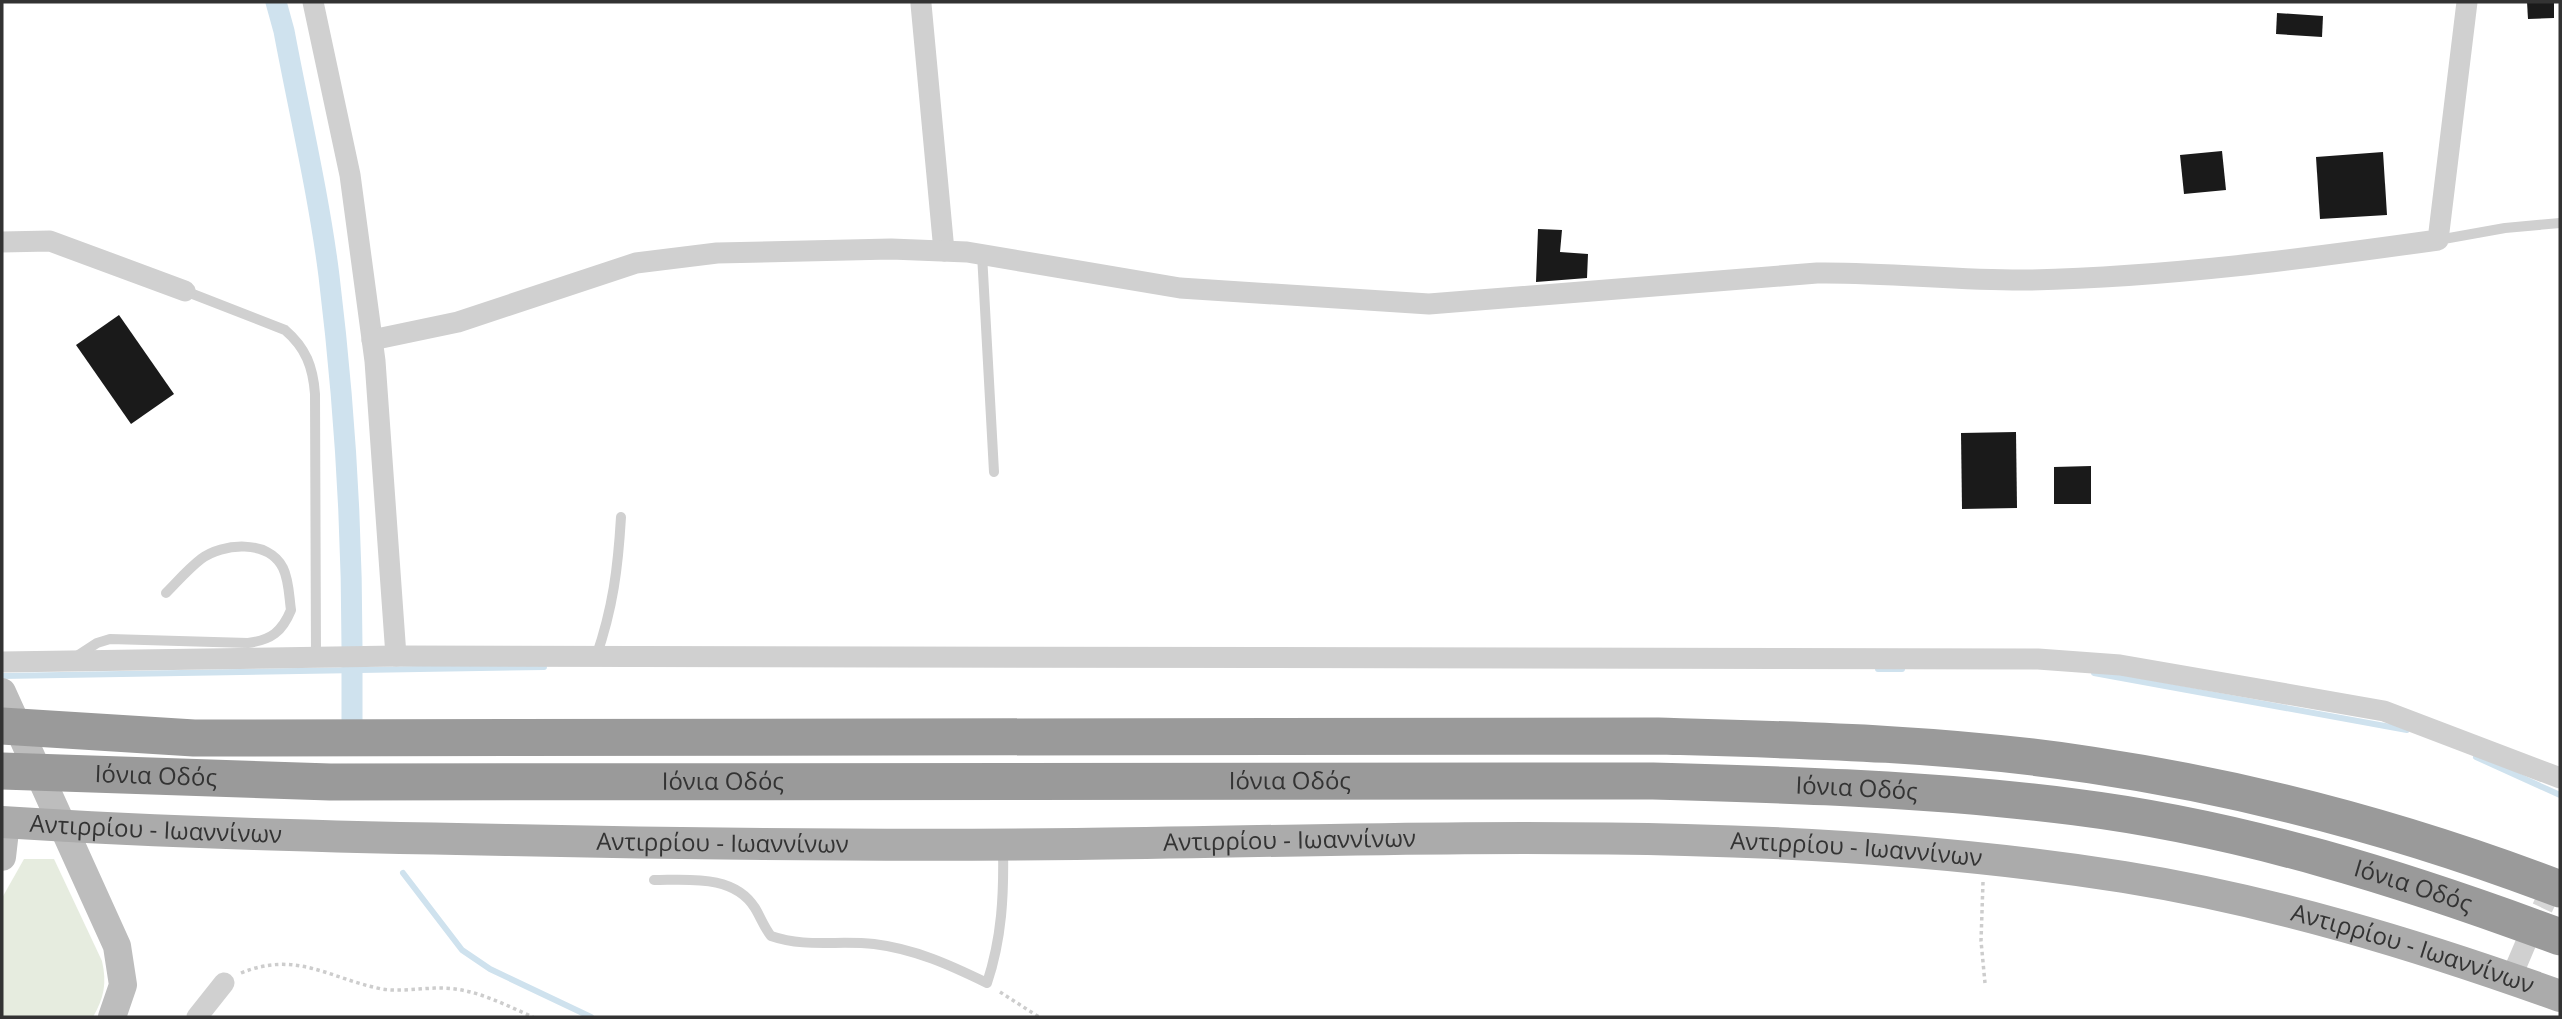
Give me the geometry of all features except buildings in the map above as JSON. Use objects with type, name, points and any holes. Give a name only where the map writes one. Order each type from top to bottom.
[{"type":"highway","name":"Ιόνια Οδός","points":[[2,726],[194,738],[1658,736],[1875,744],[2089,764],[2280,800],[2461,851],[2560,889]]},
{"type":"highway","name":"Ιόνια Οδός","points":[[2,771],[330,782],[1653,781],[1870,789],[2077,807],[2266,844],[2442,893],[2544,937]]},
{"type":"main road","name":"Αντιρρίου - Ιωαννίνων","points":[[4,822],[299,837],[714,844],[1003,845],[1664,839],[1887,849],[2122,877],[2206,892],[2322,920],[2511,978],[2560,996]]},
{"type":"street","points":[[313,2],[350,175],[372,340],[396,656]]},
{"type":"street","points":[[372,340],[458,322],[636,263],[730,252],[891,248],[944,251],[982,254],[1180,288],[1305,299],[1429,304],[1817,273],[2028,280],[2159,273],[2296,260],[2438,240],[2467,2]]},
{"type":"street","points":[[921,4],[944,251]]},
{"type":"street","points":[[2,242],[50,241],[185,291]]},
{"type":"street","points":[[2,662],[396,656],[2038,659],[2120,665],[2384,711],[2560,778]]},
{"type":"street","points":[[2,692],[117,946],[123,972],[121,999],[112,1017]]},
{"type":"street","points":[[2,857],[4,822]]},
{"type":"street","points":[[2511,978],[2544,937]]},
{"type":"street","points":[[197,1017],[223,983]]},
{"type":"lane","points":[[2438,240],[2560,223]]},
{"type":"lane","points":[[982,254],[994,472]]},
{"type":"lane","points":[[185,291],[285,330],[298,341],[308,357],[315,394],[316,657]]},
{"type":"lane","points":[[596,657],[611,612],[621,517]]},
{"type":"lane","points":[[69,662],[85,649],[110,639],[248,643],[263,641],[277,634],[291,610],[282,566],[262,550],[225,548],[215,551],[200,559],[166,593]]},
{"type":"lane","points":[[654,880],[699,880],[722,884],[742,893],[755,908],[771,936],[790,943],[844,942],[909,950],[951,965],[986,983],[998,948],[1002,918],[1003,845]]},
{"type":"path","points":[[1984,859],[1981,920],[1985,983]]},
{"type":"path","points":[[223,983],[243,972],[267,964],[294,964],[320,968],[383,989],[466,990],[533,1017]]},
{"type":"path","points":[[986,983],[1039,1017]]},
{"type":"shaded area","points":[[24,859],[54,859],[102,961],[104,990],[93,1017],[2,1017],[2,898]]},
{"type":"waterway","points":[[276,2],[320,215],[329,276],[346,461],[352,647]]},
{"type":"waterway","points":[[352,663],[352,720]]},
{"type":"waterway","points":[[2,676],[544,667]]},
{"type":"waterway","points":[[1878,669],[1902,669]]},
{"type":"waterway","points":[[2094,673],[2407,730]]},
{"type":"waterway","points":[[2476,757],[2560,795]]},
{"type":"waterway","points":[[403,873],[462,950],[490,969],[591,1017]]},
{"type":"tunnel","points":[[2529,936],[2557,877]]}]
